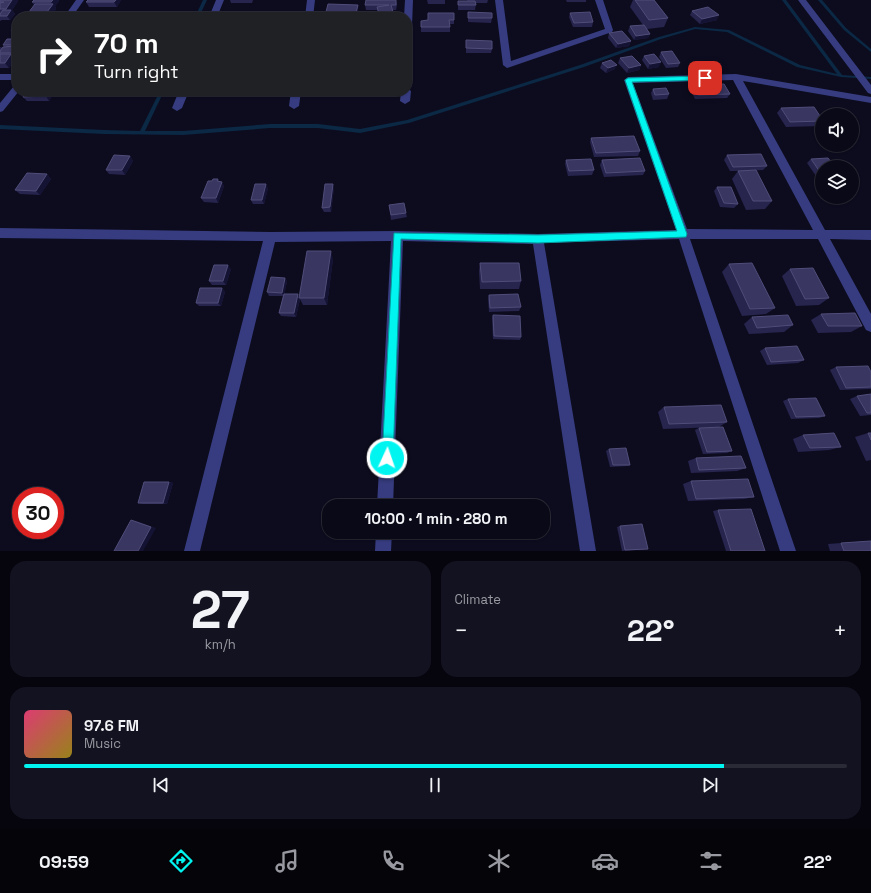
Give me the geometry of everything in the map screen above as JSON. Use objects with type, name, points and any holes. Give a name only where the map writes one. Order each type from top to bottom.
[{"type":"street","points":[[72,12],[80,0]]},
{"type":"street","points":[[215,12],[220,0]]},
{"type":"street","points":[[309,12],[311,0]]},
{"type":"street","points":[[409,0],[409,12]]},
{"type":"street","points":[[499,0],[507,65],[609,30],[599,0]]},
{"type":"street","points":[[802,0],[871,91]]},
{"type":"street","points":[[0,76],[12,76]]},
{"type":"street","points":[[788,551],[683,234],[628,80],[736,77],[871,100]]},
{"type":"street","points":[[736,77],[871,326]]},
{"type":"street","points":[[0,109],[12,94]]},
{"type":"street","points":[[177,108],[182,96]]},
{"type":"street","points":[[294,106],[295,96]]},
{"type":"street","points":[[405,101],[406,96]]},
{"type":"street","points":[[0,233],[397,236],[538,239],[683,234],[871,235]]},
{"type":"street","points":[[192,551],[270,236]]},
{"type":"street","points":[[385,499],[397,236]]},
{"type":"street","points":[[538,239],[588,551]]},
{"type":"street","points":[[383,551],[384,539]]},
{"type":"building","points":[[0,0],[12,0],[6,9],[0,9],[0,3],[4,2],[0,2]]},
{"type":"building","points":[[34,0],[53,0],[51,2],[32,2]]},
{"type":"building","points":[[88,0],[116,0],[114,2],[86,2]]},
{"type":"building","points":[[366,0],[396,0],[396,5],[391,5],[393,12],[379,12],[377,7],[389,5],[365,5]]},
{"type":"building","points":[[635,0],[654,0],[668,18],[649,20]]},
{"type":"building","points":[[458,1],[475,1],[476,5],[458,5]]},
{"type":"building","points":[[35,4],[53,4],[47,12],[29,12]]},
{"type":"building","points":[[328,4],[358,5],[356,12],[326,12]]},
{"type":"building","points":[[708,7],[719,15],[702,19],[692,11]]},
{"type":"building","points":[[3,10],[11,10],[7,16],[0,16]]},
{"type":"building","points":[[468,12],[492,13],[492,18],[468,18]]},
{"type":"building","points":[[590,12],[593,22],[574,23],[570,13]]},
{"type":"building","points":[[428,13],[454,13],[454,20],[449,20],[450,27],[421,27],[421,21],[428,20]]},
{"type":"building","points":[[644,25],[650,34],[636,36],[630,26]]},
{"type":"building","points":[[622,31],[631,41],[618,44],[609,33]]},
{"type":"building","points":[[7,39],[12,39],[12,45],[3,45]]},
{"type":"building","points":[[466,40],[492,41],[492,49],[466,48]]},
{"type":"building","points":[[12,46],[12,53],[0,53],[3,47]]},
{"type":"building","points":[[672,51],[680,63],[668,64],[661,52]]},
{"type":"building","points":[[0,54],[11,54],[5,63],[0,63]]},
{"type":"building","points":[[654,54],[661,62],[650,64],[644,56]]},
{"type":"building","points":[[632,56],[641,65],[629,68],[620,58]]},
{"type":"building","points":[[611,60],[617,65],[608,68],[602,63]]},
{"type":"building","points":[[724,84],[730,94],[698,95],[693,85]]},
{"type":"building","points":[[666,88],[669,94],[655,95],[653,89]]},
{"type":"building","points":[[24,96],[46,96],[23,97]]},
{"type":"building","points":[[814,107],[815,121],[790,122],[781,108]]},
{"type":"building","points":[[634,136],[640,151],[596,153],[591,138]]},
{"type":"building","points":[[761,154],[767,166],[733,167],[727,155]]},
{"type":"building","points":[[114,155],[130,156],[122,170],[106,170]]},
{"type":"building","points":[[640,158],[645,171],[606,173],[602,160]]},
{"type":"building","points":[[828,158],[830,160],[815,160],[815,165],[811,159]]},
{"type":"building","points":[[591,159],[594,170],[569,171],[566,160]]},
{"type":"building","points":[[756,170],[772,201],[753,201],[738,171]]},
{"type":"building","points":[[27,173],[47,174],[36,191],[15,190]]},
{"type":"building","points":[[213,179],[218,179],[217,181],[222,182],[216,198],[201,198],[208,181],[212,181]]},
{"type":"building","points":[[255,184],[266,184],[262,200],[251,200]]},
{"type":"building","points":[[325,184],[333,184],[330,207],[322,208]]},
{"type":"building","points":[[717,187],[731,187],[738,204],[724,203]]},
{"type":"building","points":[[404,203],[406,213],[391,215],[389,205]]},
{"type":"building","points":[[307,251],[331,251],[324,298],[299,298]]},
{"type":"building","points":[[480,263],[519,263],[521,281],[482,282]]},
{"type":"building","points":[[752,263],[775,308],[750,309],[729,264]]},
{"type":"building","points":[[214,265],[228,265],[223,281],[209,281]]},
{"type":"building","points":[[813,268],[829,298],[805,299],[790,269]]},
{"type":"building","points":[[271,277],[285,278],[282,293],[267,292]]},
{"type":"building","points":[[200,288],[222,288],[218,303],[196,303]]},
{"type":"building","points":[[284,294],[298,294],[294,313],[279,313]]},
{"type":"building","points":[[518,294],[521,307],[490,308],[489,295]]},
{"type":"building","points":[[855,313],[862,326],[828,326],[821,314]]},
{"type":"building","points":[[493,315],[520,316],[521,337],[494,336]]},
{"type":"building","points":[[788,315],[793,325],[757,328],[752,317]]},
{"type":"building","points":[[797,346],[804,360],[771,362],[765,348]]},
{"type":"building","points":[[868,366],[871,372],[871,387],[846,388],[836,367]]},
{"type":"building","points":[[871,394],[871,413],[867,413],[857,396]]},
{"type":"building","points":[[816,398],[825,416],[796,417],[788,399]]},
{"type":"building","points":[[721,405],[727,422],[669,424],[664,407]]},
{"type":"building","points":[[723,427],[732,451],[707,452],[699,428]]},
{"type":"building","points":[[834,433],[841,447],[810,448],[803,435]]},
{"type":"building","points":[[868,433],[871,433],[871,440]]},
{"type":"building","points":[[626,448],[630,465],[613,465],[609,449]]},
{"type":"building","points":[[741,456],[746,468],[699,470],[696,458]]},
{"type":"building","points":[[748,479],[754,497],[696,499],[691,481]]},
{"type":"building","points":[[144,482],[169,482],[163,503],[138,503]]},
{"type":"building","points":[[751,509],[765,551],[731,551],[718,510]]},
{"type":"building","points":[[131,520],[151,527],[138,551],[114,551]]},
{"type":"building","points":[[642,524],[648,549],[625,550],[620,526]]},
{"type":"building","points":[[871,541],[871,551],[844,551],[841,543]]},
{"type":"waterway","points":[[199,12],[205,0]]},
{"type":"waterway","points":[[784,0],[841,76]]},
{"type":"waterway","points":[[820,0],[845,29],[871,51]]},
{"type":"waterway","points":[[0,127],[104,132],[183,133],[270,126],[318,126],[360,131],[407,122],[582,66],[660,38],[695,28],[728,31],[799,66],[841,76]]},
{"type":"waterway","points":[[841,76],[871,78]]},
{"type":"waterway","points":[[142,132],[160,96]]},
{"type":"route","points":[[387,458],[397,236],[538,239],[683,234],[628,80],[705,78]]}]
